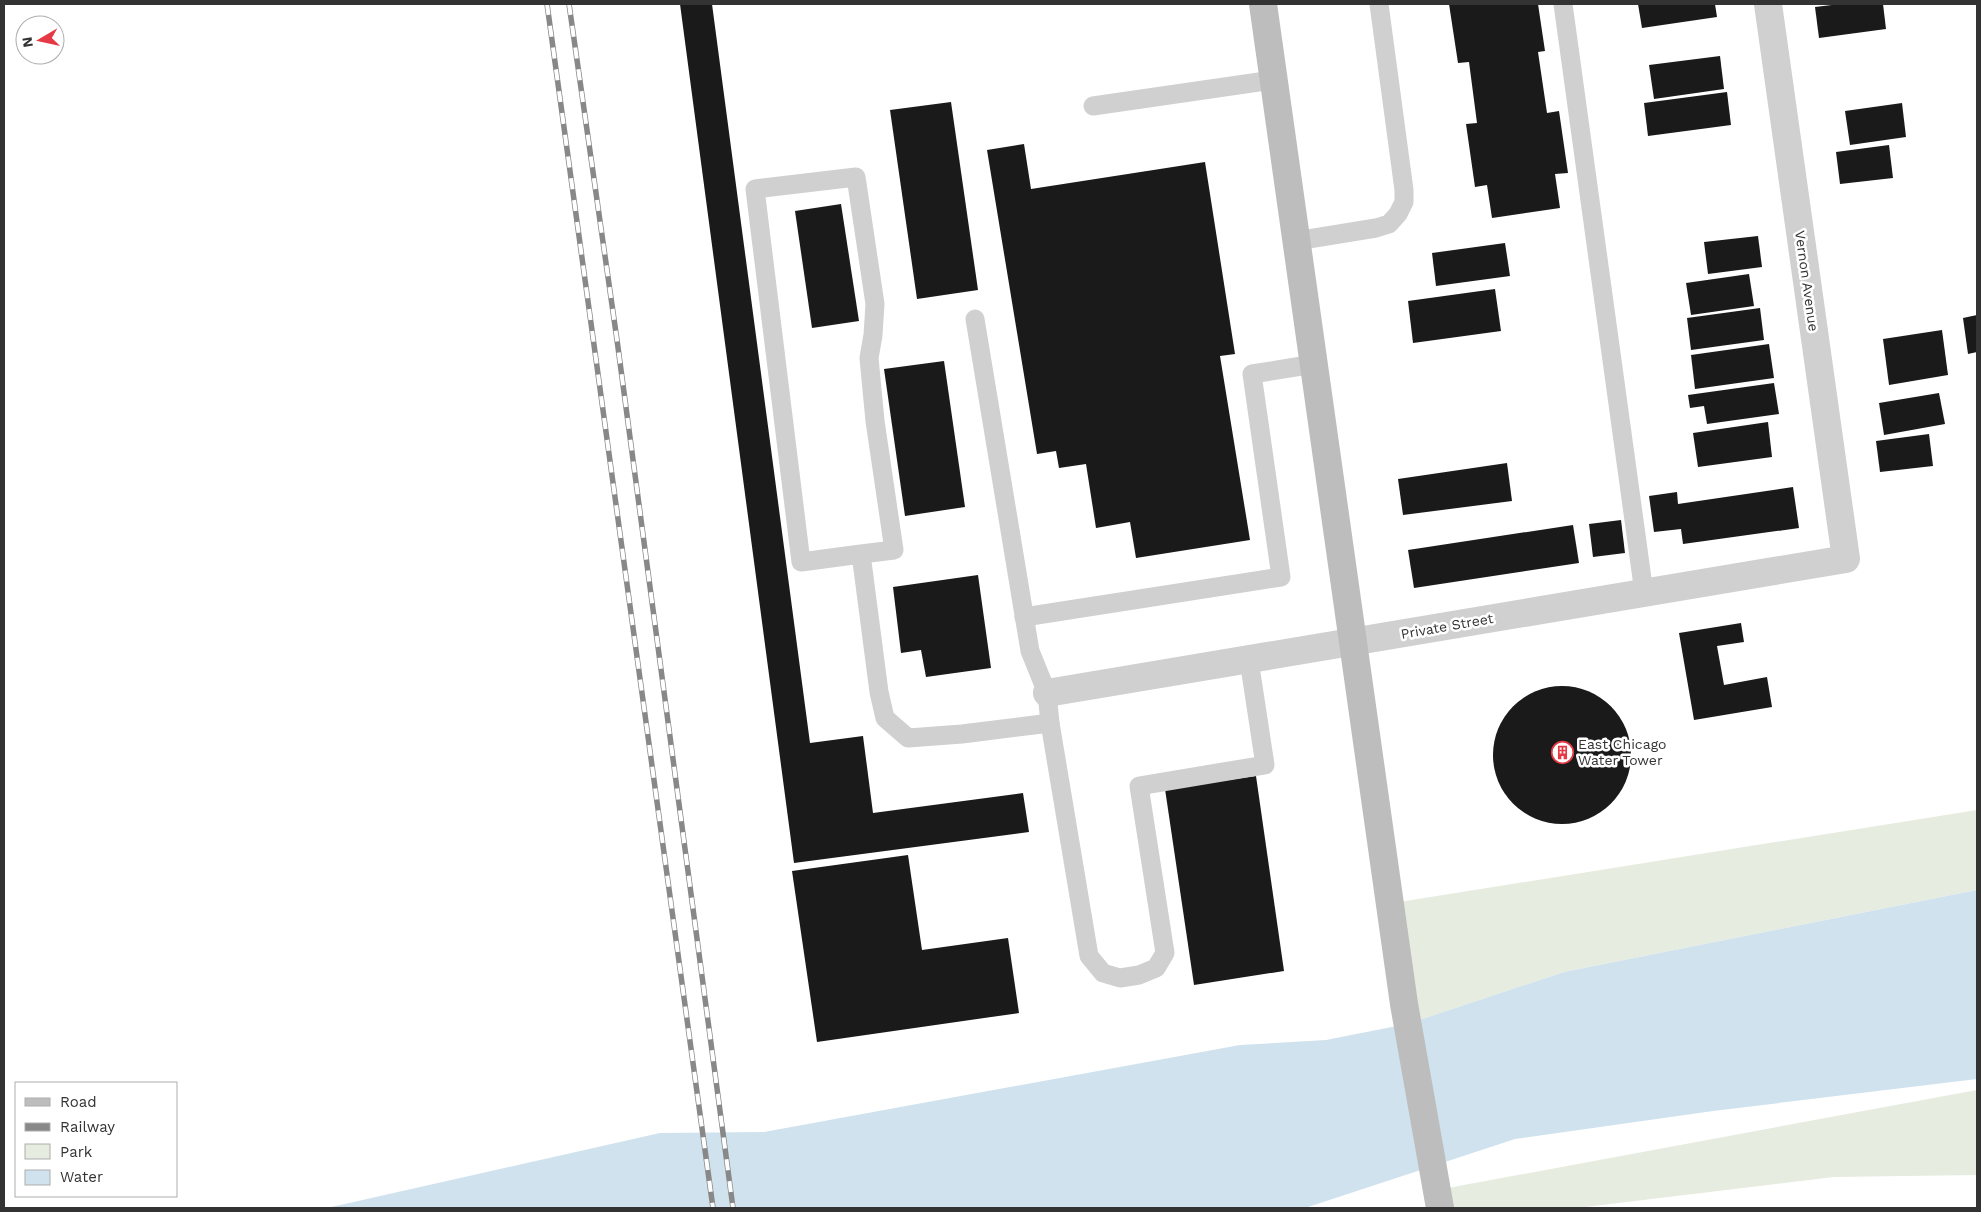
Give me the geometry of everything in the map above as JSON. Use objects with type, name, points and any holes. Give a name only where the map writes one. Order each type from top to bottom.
[{"type":"main road","points":[[1263,4],[1404,1004],[1440,1208]]},
{"type":"street","name":"Vernon Avenue","points":[[1768,4],[1846,559]]},
{"type":"street","name":"Private Street","points":[[1047,694],[1846,559]]},
{"type":"lane","points":[[1296,241],[1376,228],[1389,224],[1398,214],[1404,202],[1404,190],[1379,4]]},
{"type":"lane","points":[[1563,4],[1644,593]]},
{"type":"lane","points":[[1093,106],[1273,80]]},
{"type":"lane","points":[[856,176],[875,304],[869,358],[875,421],[894,550],[861,554],[801,562],[755,189],[856,176]]},
{"type":"lane","points":[[975,319],[1030,651],[1047,694],[1050,723],[1089,956],[1103,973],[1120,978],[1139,975],[1156,968],[1165,953],[1139,786],[1265,766],[1248,660]]},
{"type":"lane","points":[[1024,617],[1281,576],[1252,374],[1314,364]]},
{"type":"lane","points":[[861,554],[885,718],[908,738],[962,734],[1050,723]]},
{"type":"green space","points":[[1977,810],[1977,890],[1564,972],[1407,1024],[1393,903]]},
{"type":"green space","points":[[1977,1090],[1977,1175],[1834,1177],[1577,1208],[1440,1208],[1437,1190]]},
{"type":"water","points":[[1977,890],[1977,1079],[1713,1111],[1515,1139],[1305,1208],[327,1208],[660,1133],[764,1132],[1240,1045],[1326,1040],[1407,1024],[1564,972]]},
{"type":"building","points":[[680,4],[712,4],[810,743],[863,736],[873,813],[1023,793],[1029,832],[794,863]]},
{"type":"building","points":[[1449,4],[1538,4],[1545,51],[1538,52],[1547,113],[1559,111],[1568,173],[1555,174],[1560,208],[1492,218],[1487,185],[1475,187],[1466,124],[1477,123],[1469,62],[1458,63]]},
{"type":"building","points":[[1638,4],[1715,4],[1717,17],[1642,28]]},
{"type":"building","points":[[1840,4],[1883,4],[1886,29],[1819,38],[1815,7]]},
{"type":"building","points":[[1720,56],[1724,89],[1654,99],[1649,65]]},
{"type":"building","points":[[1727,92],[1731,125],[1648,136],[1644,103]]},
{"type":"building","points":[[951,102],[978,290],[917,299],[890,110]]},
{"type":"building","points":[[1902,103],[1906,137],[1850,145],[1845,111]]},
{"type":"building","points":[[1024,144],[1031,189],[1205,162],[1235,354],[1220,356],[1250,540],[1136,558],[1130,522],[1096,528],[1086,464],[1059,468],[1056,451],[1037,454],[987,150]]},
{"type":"building","points":[[1889,145],[1893,178],[1840,184],[1836,152]]},
{"type":"building","points":[[841,204],[859,321],[812,328],[795,211]]},
{"type":"building","points":[[1758,236],[1762,267],[1708,274],[1704,242]]},
{"type":"building","points":[[1505,243],[1510,276],[1436,286],[1432,253]]},
{"type":"building","points":[[1749,274],[1754,306],[1691,315],[1686,283]]},
{"type":"building","points":[[1495,289],[1501,331],[1413,343],[1408,301]]},
{"type":"building","points":[[1760,308],[1764,340],[1691,350],[1687,318]]},
{"type":"building","points":[[1977,315],[1977,352],[1968,354],[1963,318]]},
{"type":"building","points":[[1942,330],[1948,375],[1889,385],[1883,339]]},
{"type":"building","points":[[1769,344],[1774,378],[1695,389],[1691,355]]},
{"type":"building","points":[[944,361],[965,507],[905,516],[884,369]]},
{"type":"building","points":[[1774,383],[1779,414],[1707,424],[1704,406],[1690,408],[1688,395]]},
{"type":"building","points":[[1939,393],[1945,424],[1884,435],[1879,403]]},
{"type":"building","points":[[1768,422],[1772,457],[1698,467],[1693,433]]},
{"type":"building","points":[[1929,434],[1933,466],[1880,472],[1876,441]]},
{"type":"building","points":[[1507,463],[1512,501],[1403,515],[1398,479]]},
{"type":"building","points":[[1793,487],[1799,528],[1683,544],[1681,529],[1654,532],[1649,496],[1677,492],[1678,504]]},
{"type":"building","points":[[1621,520],[1625,553],[1593,557],[1589,524]]},
{"type":"building","points":[[1573,525],[1579,563],[1414,588],[1408,550]]},
{"type":"building","points":[[978,575],[991,668],[926,677],[921,650],[901,653],[893,587]]},
{"type":"building","points":[[1741,623],[1744,642],[1717,646],[1724,685],[1767,677],[1772,707],[1694,720],[1679,633]]},
{"type":"building","name":"East Chicago Water Tower","points":[[1562,686],[1576,687],[1589,691],[1611,706],[1626,728],[1630,741],[1630,769],[1626,782],[1611,804],[1589,819],[1576,823],[1562,824],[1548,823],[1535,819],[1513,804],[1498,782],[1494,769],[1493,755],[1494,741],[1498,728],[1513,706],[1535,691],[1548,687]]},
{"type":"building","points":[[1256,776],[1284,971],[1194,985],[1165,789]]},
{"type":"building","points":[[908,855],[922,950],[1008,938],[1019,1013],[817,1042],[792,871]]},
{"type":"railway","points":[[547,4],[713,1208]]},
{"type":"railway","points":[[569,4],[617,340],[733,1208]]},
{"type":"place","name":"East Chicago Water Tower","points":[[1562,752]]}]
